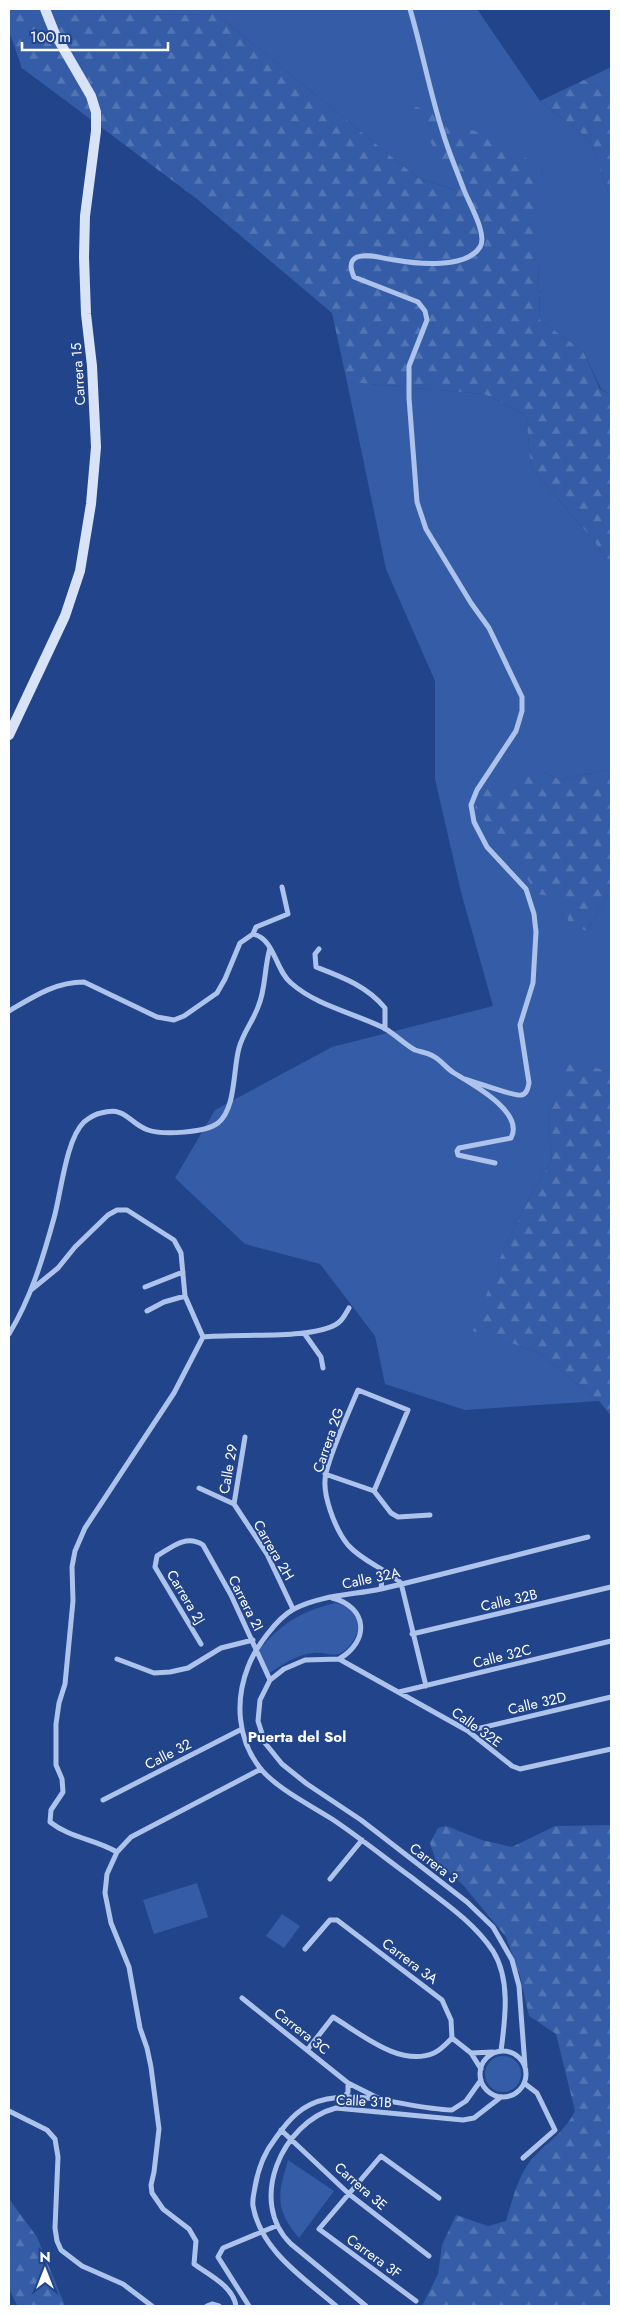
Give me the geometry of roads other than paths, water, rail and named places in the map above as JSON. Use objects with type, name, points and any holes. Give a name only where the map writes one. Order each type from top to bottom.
[{"type":"main road","name":"Carrera 15","points":[[9,735],[65,616],[80,570],[91,504],[96,447],[92,366],[86,314],[84,257],[85,216],[96,131],[96,112],[90,96],[55,34],[46,9]]},
{"type":"street","points":[[410,9],[443,134],[472,211],[482,231],[481,246],[471,257],[444,264],[402,262],[368,256],[356,258],[351,263],[351,270],[354,277],[418,302],[425,311],[428,320],[410,366],[410,398],[417,502],[426,529],[471,603],[489,628],[522,698],[522,711],[516,731],[477,790],[471,805],[474,822],[487,847],[526,889],[534,914],[536,932],[533,984],[520,1025],[529,1083],[527,1091],[521,1095],[512,1095],[464,1079]]},
{"type":"street","points":[[9,1011],[49,989],[74,982],[84,982],[157,1017],[174,1020],[184,1016],[217,992],[225,979],[240,942],[253,934],[256,927],[288,914],[282,886]]},
{"type":"street","points":[[253,934],[260,936],[270,948],[282,974],[291,983],[311,997],[385,1029],[414,1050],[434,1056],[452,1072],[490,1097],[512,1117],[514,1133],[511,1138],[459,1148],[457,1151],[458,1155],[495,1163]]},
{"type":"street","points":[[9,1333],[31,1290],[54,1216],[70,1150],[77,1130],[85,1121],[97,1114],[110,1110],[121,1111],[146,1129],[161,1132],[206,1130],[219,1122],[233,1090],[239,1049],[259,1006],[270,948]]},
{"type":"street","points":[[319,949],[315,954],[316,967],[349,980],[375,997],[385,1008],[385,1029]]},
{"type":"street","points":[[31,1290],[58,1268],[75,1247],[108,1215],[117,1210],[127,1210],[174,1240],[181,1253],[185,1296],[204,1337]]},
{"type":"street","points":[[145,1287],[183,1272]]},
{"type":"street","points":[[147,1311],[164,1302],[185,1296]]},
{"type":"street","points":[[204,1337],[304,1333],[325,1330],[338,1323],[349,1308]]},
{"type":"street","points":[[304,1333],[320,1357],[323,1368]]},
{"type":"street","points":[[117,1852],[89,1839],[66,1834],[50,1822],[51,1810],[63,1792],[62,1779],[56,1765],[55,1736],[58,1703],[65,1684],[73,1601],[72,1567],[75,1551],[85,1528],[166,1406],[204,1337]]},
{"type":"street","name":"Carrera 2G","points":[[374,1491],[408,1410],[358,1390],[325,1474],[326,1491],[334,1522],[348,1544],[364,1559],[390,1574],[401,1583]]},
{"type":"street","name":"Calle 29","points":[[234,1504],[245,1437]]},
{"type":"street","points":[[325,1474],[374,1491],[391,1513],[398,1517],[430,1515]]},
{"type":"street","points":[[199,1488],[234,1504]]},
{"type":"street","name":"Carrera 2H","points":[[234,1504],[267,1554],[293,1609]]},
{"type":"street","name":"Calle 32A","points":[[242,1729],[240,1718],[241,1687],[249,1662],[270,1630],[293,1609],[329,1598],[381,1589],[588,1537]]},
{"type":"street","name":"Carrera 2J","points":[[196,1540],[188,1539],[157,1556],[154,1561],[155,1566],[201,1644]]},
{"type":"street","name":"Carrera 2I","points":[[196,1540],[203,1545],[252,1640],[270,1680]]},
{"type":"street","points":[[379,1568],[382,1578],[381,1589]]},
{"type":"street","points":[[401,1583],[426,1686]]},
{"type":"street","name":"Calle 32B","points":[[412,1634],[611,1587]]},
{"type":"street","points":[[270,1680],[284,1669],[305,1660],[338,1659],[351,1650],[357,1642],[360,1634],[360,1618],[352,1607],[344,1601],[329,1598]]},
{"type":"street","points":[[118,1659],[154,1673],[170,1672],[188,1668],[221,1648],[252,1640]]},
{"type":"street","name":"Calle 32C","points":[[398,1692],[611,1641]]},
{"type":"street","name":"Calle 32E","points":[[338,1659],[468,1732],[512,1766],[520,1769],[529,1769],[611,1749]]},
{"type":"street","name":"Carrera 3","points":[[270,1680],[260,1700],[258,1721],[265,1744],[282,1764],[307,1784],[361,1820],[467,1902],[493,1926],[512,1960],[519,1986],[525,2066]]},
{"type":"street","name":"Calle 32D","points":[[468,1732],[611,1697]]},
{"type":"street","name":"Carrera 3","points":[[242,1729],[247,1746],[261,1768],[284,1788],[362,1840],[462,1916],[481,1935],[494,1954],[502,1975],[505,1997],[505,2022],[498,2052]]},
{"type":"street","name":"Calle 32","points":[[103,1800],[242,1729]]},
{"type":"street","points":[[236,2306],[235,2299],[229,2290],[194,2264],[196,2241],[189,2229],[163,2209],[152,2193],[151,2185],[158,2129],[151,2067],[148,2048],[140,2028],[129,1967],[111,1923],[105,1893],[107,1874],[117,1852],[131,1837],[261,1768]]},
{"type":"street","points":[[330,1879],[362,1840]]},
{"type":"street","name":"Carrera 3A","points":[[305,1949],[330,1920],[337,1920],[442,2000],[451,2020],[452,2038]]},
{"type":"street","name":"Carrera 3C","points":[[242,1998],[308,2049],[348,2083],[381,2100]]},
{"type":"street","points":[[308,2049],[333,2017],[381,2048],[398,2054],[422,2056],[432,2054],[452,2038],[472,2053],[480,2069],[481,2080],[486,2090],[502,2097],[513,2095],[524,2083],[525,2066],[513,2053],[472,2053]]},
{"type":"street","points":[[480,2069],[484,2061],[498,2052]]},
{"type":"street","name":"Calle 31B","points":[[336,2306],[279,2257],[261,2232],[253,2204],[257,2174],[267,2150],[291,2116],[303,2108],[328,2098],[344,2097],[381,2100],[452,2110],[458,2108],[466,2101],[481,2080]]},
{"type":"street","points":[[344,2097],[348,2092],[348,2083]]},
{"type":"street","points":[[523,2158],[555,2130],[537,2093],[524,2083]]},
{"type":"street","name":"Calle 31B","points":[[366,2306],[291,2244],[281,2235],[276,2226],[270,2204],[272,2181],[278,2161],[292,2138],[312,2119],[323,2112],[336,2108],[463,2120],[474,2118],[502,2097]]},
{"type":"street","points":[[9,2111],[46,2130],[55,2139],[58,2157],[55,2228],[57,2241],[62,2250],[82,2266],[123,2284],[152,2306]]},
{"type":"street","name":"Carrera 3E","points":[[281,2130],[292,2138],[349,2194],[429,2256]]},
{"type":"street","points":[[349,2194],[379,2157],[384,2156],[438,2198]]},
{"type":"street","name":"Carrera 3F","points":[[349,2194],[319,2229],[416,2301]]},
{"type":"street","points":[[248,2306],[218,2257],[223,2248],[276,2226]]},
{"type":"street","points":[[207,2306],[212,2304],[219,2306]]},
{"type":"district","name":"Puerta del Sol","points":[[297,1737]]}]
